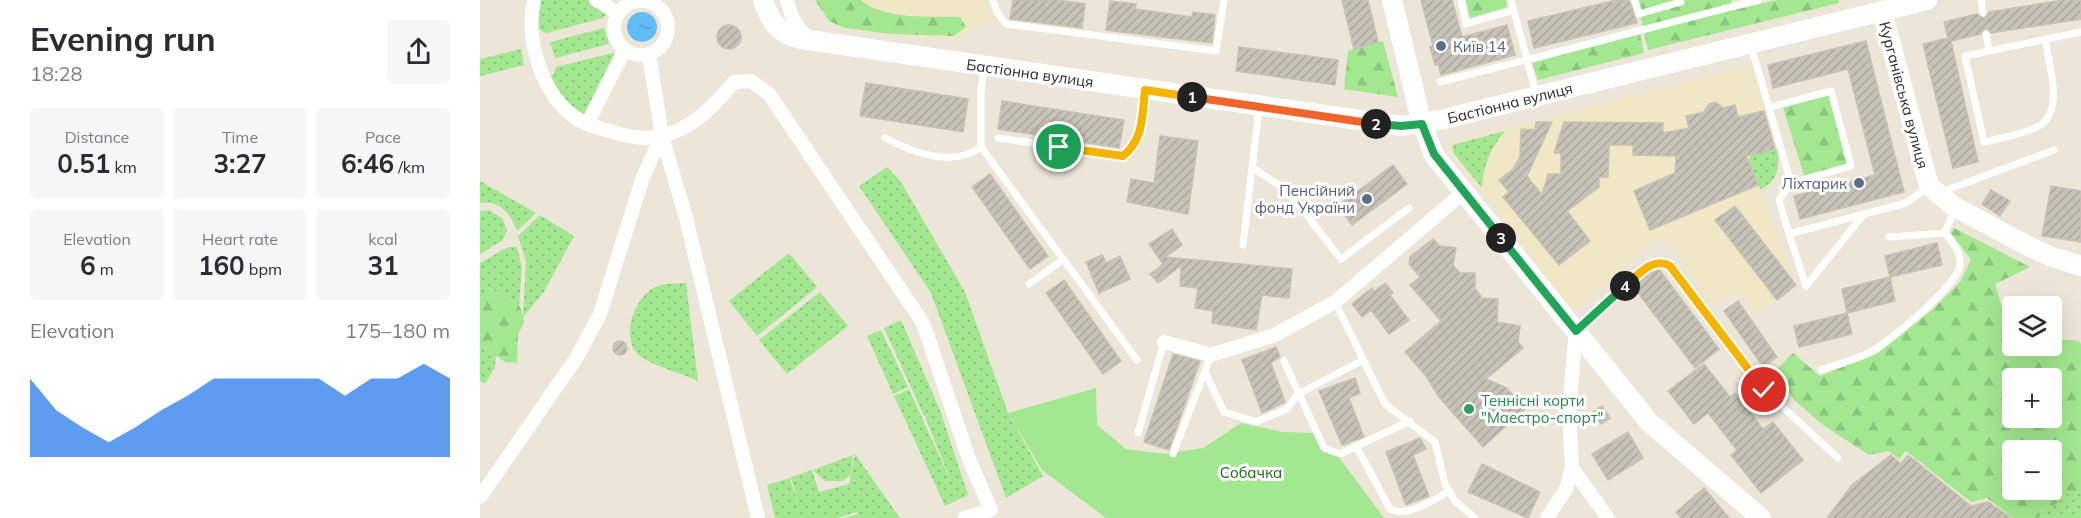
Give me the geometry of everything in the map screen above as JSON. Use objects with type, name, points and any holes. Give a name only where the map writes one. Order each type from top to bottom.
[{"type":"street","points":[[534,0],[530,20],[539,66],[567,110],[587,124],[638,138],[662,136],[689,124],[706,113],[734,82],[751,81],[769,94],[923,323],[969,459],[992,514],[964,518]]},
{"type":"street","points":[[596,0],[618,13]]},
{"type":"street","name":"Бастіонна вулиця","points":[[763,0],[768,16],[776,28],[788,36],[807,40],[1383,125],[1422,124],[1927,0]]},
{"type":"street","points":[[787,0],[793,20],[807,40]]},
{"type":"street","points":[[1392,0],[1422,124],[1434,154],[1638,410],[1662,436],[1761,518]]},
{"type":"street","points":[[633,1],[651,2],[664,13],[668,21],[666,40],[649,54],[637,55],[625,50],[615,34],[614,21],[618,13],[633,1]]},
{"type":"street","name":"Курганівська вулиця","points":[[1882,11],[1933,190]]},
{"type":"street","points":[[587,124],[625,50]]},
{"type":"street","points":[[649,54],[662,136],[686,218],[758,518]]},
{"type":"street","points":[[480,497],[577,357],[600,314],[643,177],[662,136]]},
{"type":"street","points":[[1933,190],[1955,207],[2046,254],[2081,266]]},
{"type":"street","points":[[1164,342],[1211,355],[1275,335],[1335,302],[1464,192]]},
{"type":"street","points":[[1547,518],[1566,489],[1572,468],[1569,409],[1576,331]]},
{"type":"street","points":[[1572,468],[1608,518]]},
{"type":"lane","points":[[993,0],[997,12],[1006,24],[1216,51],[1224,0]]},
{"type":"lane","points":[[1461,0],[1466,24],[1514,10]]},
{"type":"lane","points":[[1511,0],[1537,96]]},
{"type":"lane","points":[[1635,0],[1639,14],[1681,2],[1680,0]]},
{"type":"lane","points":[[1440,82],[1735,3],[1758,0]]},
{"type":"lane","points":[[1981,0],[1983,13]]},
{"type":"lane","points":[[2045,39],[2053,98],[2052,110],[2041,124],[1984,142],[1965,56],[1989,50],[2045,39],[2081,32]]},
{"type":"lane","points":[[1986,34],[1989,50]]},
{"type":"lane","points":[[1750,44],[1764,96],[1771,106],[1791,183]]},
{"type":"lane","points":[[985,66],[981,91],[981,147],[1137,360]]},
{"type":"lane","points":[[998,138],[1123,156],[1134,148],[1140,136],[1145,90]]},
{"type":"lane","points":[[1771,106],[1831,91],[1851,166],[1791,183],[1779,200],[1806,286],[1864,214]]},
{"type":"lane","points":[[1243,245],[1259,107]]},
{"type":"lane","points":[[885,138],[904,148],[944,158],[959,159],[972,154],[981,147]]},
{"type":"lane","points":[[1789,234],[1906,203],[1933,190],[2054,150]]},
{"type":"lane","points":[[1253,168],[1288,191],[1341,259],[1409,208]]},
{"type":"lane","points":[[1945,233],[1955,207]]},
{"type":"lane","points":[[1889,237],[1945,233]]},
{"type":"lane","points":[[1821,370],[1870,352],[1927,308],[1952,283],[1961,267],[1958,250],[1945,233]]},
{"type":"lane","points":[[1029,284],[1064,259]]},
{"type":"lane","points":[[1576,331],[1640,273],[1653,264],[1663,262],[1670,266],[1764,390],[1838,458]]},
{"type":"lane","points":[[1335,302],[1385,404],[1394,413],[1410,421],[1435,441],[1440,469],[1450,491],[1461,507],[1475,518]]},
{"type":"lane","points":[[1138,433],[1164,342]]},
{"type":"lane","points":[[1173,454],[1211,355]]},
{"type":"lane","points":[[1205,372],[1224,412],[1256,422],[1287,409],[1298,394],[1363,360]]},
{"type":"lane","points":[[1284,361],[1324,448],[1340,454],[1410,421]]},
{"type":"lane","points":[[1356,446],[1390,508],[1398,513],[1408,512],[1450,491]]},
{"type":"shaded area","points":[[818,0],[987,0],[992,20],[949,40],[839,28],[826,17]]},
{"type":"shaded area","points":[[1752,65],[1779,159],[1773,180],[1760,190],[1796,285],[1756,314],[1739,291],[1710,307],[1676,251],[1668,243],[1657,239],[1573,310],[1450,150],[1451,143]]},
{"type":"green space","points":[[540,0],[588,0],[607,13],[603,18],[546,33],[536,28]]},
{"type":"green space","points":[[815,0],[861,0],[881,11],[894,14],[960,17],[966,27],[954,36],[892,34],[845,28],[829,21]]},
{"type":"green space","points":[[1466,0],[1506,0],[1507,7],[1470,18]]},
{"type":"green space","points":[[1637,0],[1731,0],[1734,10],[1777,0],[1839,0],[1839,3],[1648,50]]},
{"type":"green space","points":[[604,28],[609,44],[555,58],[550,42]]},
{"type":"green space","points":[[1640,34],[1644,53],[1538,80],[1532,63]]},
{"type":"green space","points":[[1383,41],[1398,97],[1344,89],[1348,51]]},
{"type":"green space","points":[[521,49],[524,65],[480,76],[480,59]]},
{"type":"green space","points":[[613,53],[616,55],[586,115],[570,105],[548,78],[554,74],[556,67]]},
{"type":"green space","points":[[1831,91],[1851,166],[1805,179],[1782,104]]},
{"type":"green space","points":[[1505,131],[1489,157],[1482,188],[1454,154],[1452,145]]},
{"type":"green space","points":[[1777,149],[1778,168],[1774,178],[1771,183],[1760,189],[1748,161],[1751,155]]},
{"type":"green space","points":[[887,167],[901,182],[965,292],[1008,413],[1043,476],[1006,498],[931,293],[859,186]]},
{"type":"green space","points":[[480,181],[536,213],[517,231],[508,214],[498,206],[480,203]]},
{"type":"green space","points":[[489,210],[502,218],[507,230],[503,240],[480,254],[480,211]]},
{"type":"green space","points":[[540,215],[574,236],[544,292],[523,317],[526,262],[518,236]]},
{"type":"green space","points":[[1954,228],[2030,267],[1995,284],[2002,308],[2002,356],[2062,356],[2062,340],[2079,341],[2081,344],[2081,493],[2069,491],[2062,498],[2062,440],[2002,440],[2002,500],[2060,500],[2054,506],[2042,509],[2039,518],[2013,518],[1987,498],[1971,502],[1906,451],[1899,459],[1889,451],[1869,455],[1823,425],[1794,400],[1775,371],[1793,353],[1820,376],[1878,353],[1932,310],[1960,282],[1971,260],[1951,233]]},
{"type":"green space","points":[[508,247],[517,247],[522,268],[519,305],[489,288],[480,300],[480,263]]},
{"type":"green space","points":[[789,253],[817,287],[757,336],[729,301]]},
{"type":"green space","points":[[686,283],[698,381],[646,360],[634,350],[631,341],[631,321],[640,301],[646,294],[661,285]]},
{"type":"green space","points":[[488,288],[519,305],[522,312],[524,323],[518,334],[517,363],[505,362],[480,344],[480,300]]},
{"type":"green space","points":[[820,292],[848,326],[787,374],[759,340]]},
{"type":"green space","points":[[901,320],[940,410],[968,495],[945,506],[894,396],[909,389],[953,486],[925,417],[929,415],[924,416],[884,328]]},
{"type":"green space","points":[[881,330],[908,387],[893,394],[867,336]]},
{"type":"green space","points":[[480,344],[496,355],[495,367],[485,384],[480,381]]},
{"type":"green space","name":"Собачка","points":[[1096,388],[1097,425],[1126,449],[1164,454],[1203,448],[1241,423],[1282,432],[1313,433],[1338,456],[1384,518],[1106,518],[1042,470],[1008,413]]},
{"type":"green space","points":[[855,454],[900,518],[859,518],[858,515],[858,518],[844,518],[858,514],[857,512],[837,518],[775,518],[767,485],[790,478],[799,508],[791,477],[812,470],[819,492],[849,484]]},
{"type":"green space","points":[[853,455],[851,474],[843,481],[825,481],[813,470]]},
{"type":"green space","points":[[2069,491],[2081,493],[2081,518],[2039,518],[2042,509],[2054,506]]},
{"type":"water","points":[[642,12],[653,16],[657,27],[653,38],[642,42],[631,38],[627,27],[631,16]]},
{"type":"building","points":[[1013,0],[1058,0],[1085,4],[1082,28],[1010,19]]},
{"type":"building","points":[[1342,0],[1368,0],[1378,42],[1354,49]]},
{"type":"building","points":[[1421,0],[1452,0],[1462,37],[1507,25],[1515,55],[1441,75],[1438,64],[1435,65],[1430,47],[1433,46]]},
{"type":"building","points":[[1617,0],[1629,0],[1637,23],[1534,48],[1528,21]]},
{"type":"building","points":[[2063,0],[2081,0],[2081,19],[1991,33],[1986,28],[1980,34],[1951,41],[1978,162],[1953,168],[1923,44],[1948,38],[1944,22],[1977,14],[1984,18],[1989,12]]},
{"type":"building","points":[[1110,1],[1136,4],[1135,9],[1192,17],[1193,12],[1215,15],[1212,43],[1106,30]]},
{"type":"building","points":[[729,25],[738,28],[741,37],[738,46],[729,49],[720,46],[717,37],[720,28]]},
{"type":"building","points":[[1866,41],[1904,192],[1800,219],[1794,196],[1875,175],[1848,69],[1773,88],[1768,65]]},
{"type":"building","points":[[1239,47],[1338,60],[1335,85],[1236,71]]},
{"type":"building","points":[[866,83],[968,99],[963,132],[860,116]]},
{"type":"building","points":[[1002,101],[1124,120],[1119,148],[998,129]]},
{"type":"building","points":[[1716,102],[1723,108],[1735,105],[1738,117],[1764,111],[1775,149],[1746,156],[1758,185],[1650,230],[1634,191],[1675,173],[1676,156],[1633,155],[1633,145],[1609,145],[1608,177],[1599,177],[1599,187],[1567,211],[1590,241],[1559,265],[1503,197],[1509,192],[1499,180],[1513,169],[1520,157],[1521,129],[1535,130],[1536,122],[1552,122],[1527,176],[1542,195],[1548,174],[1561,174],[1561,153],[1554,153],[1564,122],[1663,123],[1663,133],[1689,128],[1686,116],[1704,112],[1709,104]]},
{"type":"building","points":[[1160,136],[1198,141],[1188,214],[1127,202],[1131,179],[1154,183]]},
{"type":"building","name":"Пенсійний фонд України","points":[[1393,165],[1407,184],[1352,225],[1338,206]]},
{"type":"building","points":[[990,174],[1048,256],[1030,269],[972,187]]},
{"type":"building","points":[[2051,186],[2081,191],[2081,242],[2042,236]]},
{"type":"building","points":[[1991,190],[2010,201],[2000,216],[1982,204]]},
{"type":"building","points":[[1735,206],[1796,285],[1777,300],[1715,220]]},
{"type":"building","points":[[1172,229],[1182,245],[1165,257],[1292,269],[1289,298],[1262,295],[1256,330],[1212,323],[1213,311],[1195,308],[1198,288],[1180,286],[1181,266],[1158,283],[1150,274],[1163,264],[1149,244]]},
{"type":"building","points":[[1433,239],[1440,246],[1456,248],[1453,265],[1460,273],[1475,273],[1475,288],[1482,298],[1498,299],[1497,322],[1520,326],[1518,342],[1523,348],[1486,379],[1507,388],[1525,409],[1483,447],[1439,397],[1426,376],[1405,352],[1441,321],[1410,285],[1420,277],[1409,264],[1410,257]]},
{"type":"building","points":[[1937,243],[1942,265],[1890,277],[1885,256]]},
{"type":"building","points":[[1102,255],[1106,263],[1120,256],[1130,279],[1099,293],[1086,262]]},
{"type":"building","points":[[1658,268],[1719,349],[1695,368],[1632,285]]},
{"type":"building","points":[[1890,277],[1895,301],[1847,313],[1842,289]]},
{"type":"building","points":[[1064,280],[1121,361],[1103,374],[1046,293]]},
{"type":"building","points":[[1386,283],[1393,293],[1390,295],[1409,320],[1389,334],[1371,310],[1362,317],[1352,304],[1372,288],[1374,291]]},
{"type":"building","points":[[1738,301],[1777,357],[1763,367],[1724,311]]},
{"type":"building","points":[[1847,313],[1852,334],[1799,347],[1794,326]]},
{"type":"building","points":[[620,341],[625,343],[627,348],[625,353],[620,355],[615,353],[613,348],[615,343]]},
{"type":"building","points":[[1276,347],[1280,357],[1271,363],[1285,402],[1262,413],[1242,360]]},
{"type":"building","points":[[1173,354],[1200,361],[1169,450],[1144,442]]},
{"type":"building","points":[[1704,364],[1730,397],[1735,393],[1763,429],[1773,422],[1803,460],[1761,493],[1731,455],[1737,450],[1708,413],[1694,424],[1668,391]]},
{"type":"building","points":[[1355,378],[1360,393],[1349,398],[1364,437],[1342,445],[1319,391]]},
{"type":"building","points":[[1602,406],[1610,418],[1601,424],[1593,412]]},
{"type":"building","points":[[1628,432],[1643,458],[1608,480],[1592,454]]},
{"type":"building","points":[[1420,438],[1426,449],[1413,455],[1429,496],[1406,505],[1386,452]]},
{"type":"building","points":[[1891,455],[1901,464],[1908,455],[1971,506],[1988,502],[2011,518],[1827,518],[1852,485]]},
{"type":"building","points":[[1482,464],[1540,492],[1528,518],[1468,492]]},
{"type":"building","points":[[1704,488],[1729,518],[1681,518],[1676,512]]},
{"type":"place","name":"Київ 14","points":[[1441,46]]},
{"type":"place","name":"Ліхтарик","points":[[1859,183]]},
{"type":"place","name":"Пенсійний фонд України","points":[[1367,199]]},
{"type":"place","name":"Теннісні корти \"Маестро-спорт\"","points":[[1469,409]]},
{"type":"route","points":[[1059,147],[1123,156],[1134,148],[1140,136],[1145,90],[1383,125],[1422,124],[1434,154],[1576,331],[1640,273],[1653,264],[1663,262],[1670,266],[1764,390]]}]
